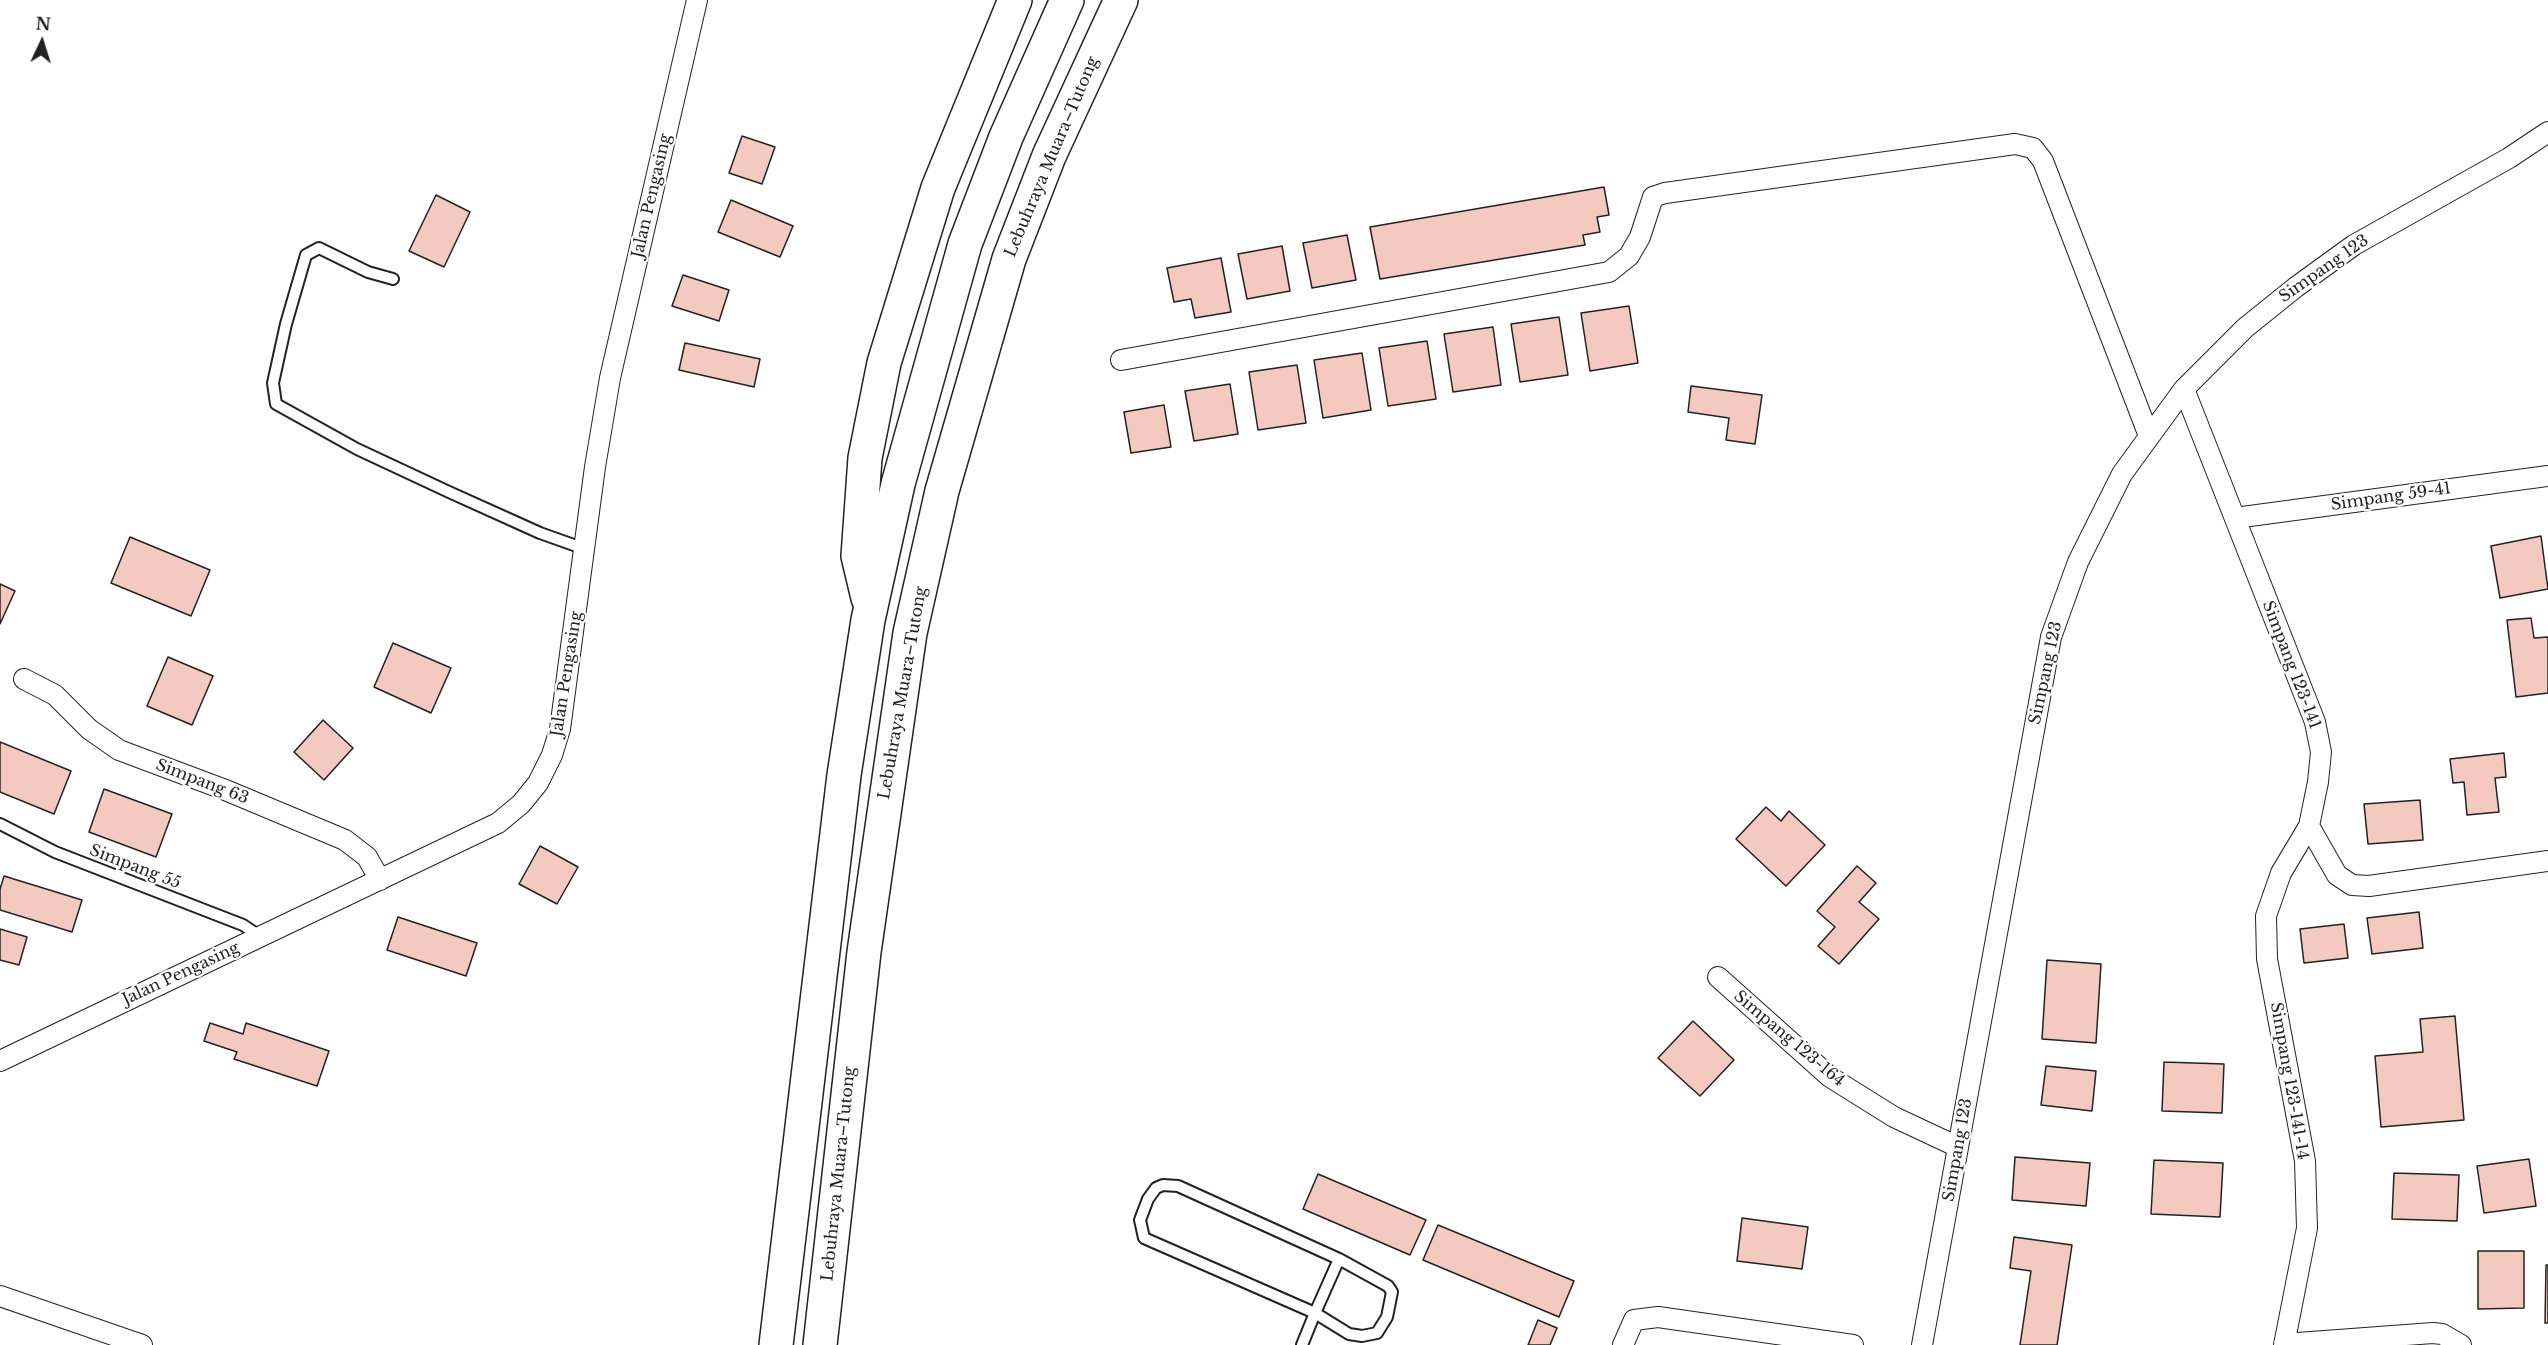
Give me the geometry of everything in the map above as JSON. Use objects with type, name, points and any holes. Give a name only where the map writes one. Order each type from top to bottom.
[{"type":"highway","points":[[870,608],[858,556],[865,458],[884,363],[938,188],[1015,0]]},
{"type":"highway","points":[[776,1345],[843,787],[870,608],[898,484],[965,244],[1006,137],[1067,0]]},
{"type":"highway","name":"Lebuhraya Muara–Tutong","points":[[820,1345],[864,952],[912,622],[945,480],[1009,259],[1049,156],[1121,0]]},
{"type":"street","name":"Jalan Pengasing","points":[[0,1061],[498,823],[521,804],[538,783],[552,755],[560,729],[595,467],[610,378],[697,0]]},
{"type":"street","name":"Simpang 123","points":[[1922,1345],[2051,637],[2078,562],[2122,474],[2184,389],[2245,328],[2354,245],[2509,158],[2548,132]]},
{"type":"street","name":"Simpang 123","points":[[2509,158],[2548,140]]},
{"type":"street","points":[[1121,360],[1609,272],[1629,256],[1653,198],[1665,193],[2015,144],[2033,148],[2043,161],[2149,436]]},
{"type":"street","name":"Simpang 123-141","points":[[2184,389],[2315,722],[2321,752],[2318,782],[2309,825]]},
{"type":"street","name":"Simpang 59-41","points":[[2235,518],[2548,476]]},
{"type":"street","name":"Simpang 63","points":[[24,679],[55,695],[89,729],[119,750],[223,789],[345,840],[367,857],[380,880]]},
{"type":"street","points":[[2309,825],[2337,875],[2352,885],[2369,886],[2548,861]]},
{"type":"street","name":"Simpang 123-141-14","points":[[2284,1344],[2307,1228],[2305,1161],[2267,959],[2266,916],[2281,873],[2309,825]]},
{"type":"street","name":"Simpang 123-164","points":[[1718,977],[1830,1077],[1894,1117],[1958,1148]]},
{"type":"street","points":[[0,1296],[142,1345]]},
{"type":"street","points":[[1623,1345],[1634,1320],[1658,1317],[1853,1345]]},
{"type":"street","points":[[2284,1344],[2433,1333],[2442,1334],[2461,1345]]},
{"type":"lane","points":[[393,279],[368,272],[319,248],[306,255],[286,324],[273,383],[276,404],[357,449],[540,533],[585,549]]},
{"type":"lane","name":"Simpang 55","points":[[0,824],[55,852],[243,925],[261,937]]},
{"type":"lane","points":[[1163,1185],[1178,1186],[1339,1259],[1388,1286],[1392,1292],[1392,1303],[1387,1317],[1377,1333],[1362,1336],[1349,1334],[1315,1313],[1144,1238],[1140,1220],[1148,1198],[1156,1188],[1163,1185]]},
{"type":"lane","points":[[1302,1345],[1339,1259]]},
{"type":"building","points":[[742,136],[775,147],[762,184],[729,173]]},
{"type":"building","points":[[1604,187],[1609,215],[1597,217],[1600,232],[1583,235],[1585,245],[1380,279],[1370,227]]},
{"type":"building","points":[[436,195],[470,212],[444,267],[409,251]]},
{"type":"building","points":[[731,200],[793,226],[780,257],[718,232]]},
{"type":"building","points":[[1347,235],[1356,280],[1312,288],[1303,243]]},
{"type":"building","points":[[1282,246],[1290,291],[1247,299],[1238,254]]},
{"type":"building","points":[[1221,258],[1231,312],[1195,318],[1191,299],[1174,302],[1167,268]]},
{"type":"building","points":[[683,275],[729,290],[719,321],[672,306]]},
{"type":"building","points":[[1629,306],[1638,363],[1590,371],[1581,313]]},
{"type":"building","points":[[1559,317],[1568,375],[1520,382],[1511,324]]},
{"type":"building","points":[[1493,327],[1501,385],[1453,392],[1444,334]]},
{"type":"building","points":[[1427,341],[1436,399],[1388,406],[1379,348]]},
{"type":"building","points":[[685,343],[760,359],[754,387],[679,370]]},
{"type":"building","points":[[1362,353],[1371,410],[1323,418],[1314,360]]},
{"type":"building","points":[[1297,365],[1306,423],[1258,430],[1249,372]]},
{"type":"building","points":[[1230,384],[1238,434],[1194,441],[1185,391]]},
{"type":"building","points":[[1691,386],[1762,395],[1755,444],[1726,440],[1729,418],[1688,412]]},
{"type":"building","points":[[1164,405],[1171,447],[1131,453],[1124,412]]},
{"type":"building","points":[[2541,536],[2548,589],[2500,598],[2491,546]]},
{"type":"building","points":[[130,537],[210,570],[191,616],[111,583]]},
{"type":"building","points":[[0,584],[15,591],[0,624]]},
{"type":"building","points":[[2531,618],[2534,638],[2548,637],[2548,693],[2516,697],[2507,620]]},
{"type":"building","points":[[393,643],[451,668],[431,713],[374,687]]},
{"type":"building","points":[[168,657],[213,676],[192,725],[147,706]]},
{"type":"building","points":[[323,720],[353,748],[324,780],[294,752]]},
{"type":"building","points":[[0,742],[71,771],[54,814],[0,792]]},
{"type":"building","points":[[2504,753],[2506,777],[2495,778],[2499,812],[2467,815],[2464,782],[2453,783],[2450,759]]},
{"type":"building","points":[[104,789],[172,814],[156,857],[89,832]]},
{"type":"building","points":[[2420,800],[2423,840],[2368,844],[2364,804]]},
{"type":"building","points":[[1766,807],[1781,821],[1789,811],[1825,845],[1786,886],[1736,839]]},
{"type":"building","points":[[540,846],[578,867],[557,904],[519,884]]},
{"type":"building","points":[[1857,866],[1876,883],[1859,902],[1879,919],[1839,964],[1818,946],[1835,927],[1817,911]]},
{"type":"building","points":[[4,876],[82,900],[72,932],[0,910],[0,889]]},
{"type":"building","points":[[2419,912],[2423,948],[2372,954],[2367,918]]},
{"type":"building","points":[[398,917],[477,943],[466,976],[387,950]]},
{"type":"building","points":[[2344,924],[2348,958],[2304,963],[2300,929]]},
{"type":"building","points":[[0,929],[27,937],[19,965],[0,960]]},
{"type":"building","points":[[2047,960],[2101,964],[2096,1043],[2042,1039]]},
{"type":"building","points":[[2455,1016],[2464,1120],[2381,1127],[2375,1056],[2423,1052],[2420,1019]]},
{"type":"building","points":[[1693,1021],[1734,1060],[1700,1096],[1658,1058]]},
{"type":"building","points":[[210,1023],[243,1034],[246,1023],[329,1051],[317,1086],[234,1059],[237,1052],[204,1041]]},
{"type":"building","points":[[2164,1062],[2224,1064],[2222,1113],[2162,1111]]},
{"type":"building","points":[[2046,1066],[2096,1071],[2092,1111],[2041,1105]]},
{"type":"building","points":[[2015,1157],[2090,1163],[2086,1206],[2012,1200]]},
{"type":"building","points":[[2529,1159],[2536,1206],[2484,1213],[2477,1166]]},
{"type":"building","points":[[2154,1160],[2223,1163],[2220,1217],[2151,1214]]},
{"type":"building","points":[[2394,1173],[2459,1175],[2457,1221],[2392,1219]]},
{"type":"building","points":[[1318,1174],[1426,1220],[1410,1255],[1303,1209]]},
{"type":"building","points":[[1742,1218],[1808,1227],[1802,1269],[1737,1261]]},
{"type":"building","points":[[1438,1225],[1574,1281],[1559,1317],[1423,1260]]},
{"type":"building","points":[[2014,1237],[2072,1245],[2057,1345],[2020,1345],[2031,1271],[2010,1268]]},
{"type":"building","points":[[2478,1251],[2524,1251],[2524,1308],[2478,1309]]},
{"type":"building","points":[[2546,1265],[2548,1265],[2548,1323],[2545,1323]]},
{"type":"building","points":[[1538,1320],[1557,1328],[1550,1345],[1528,1345]]}]
